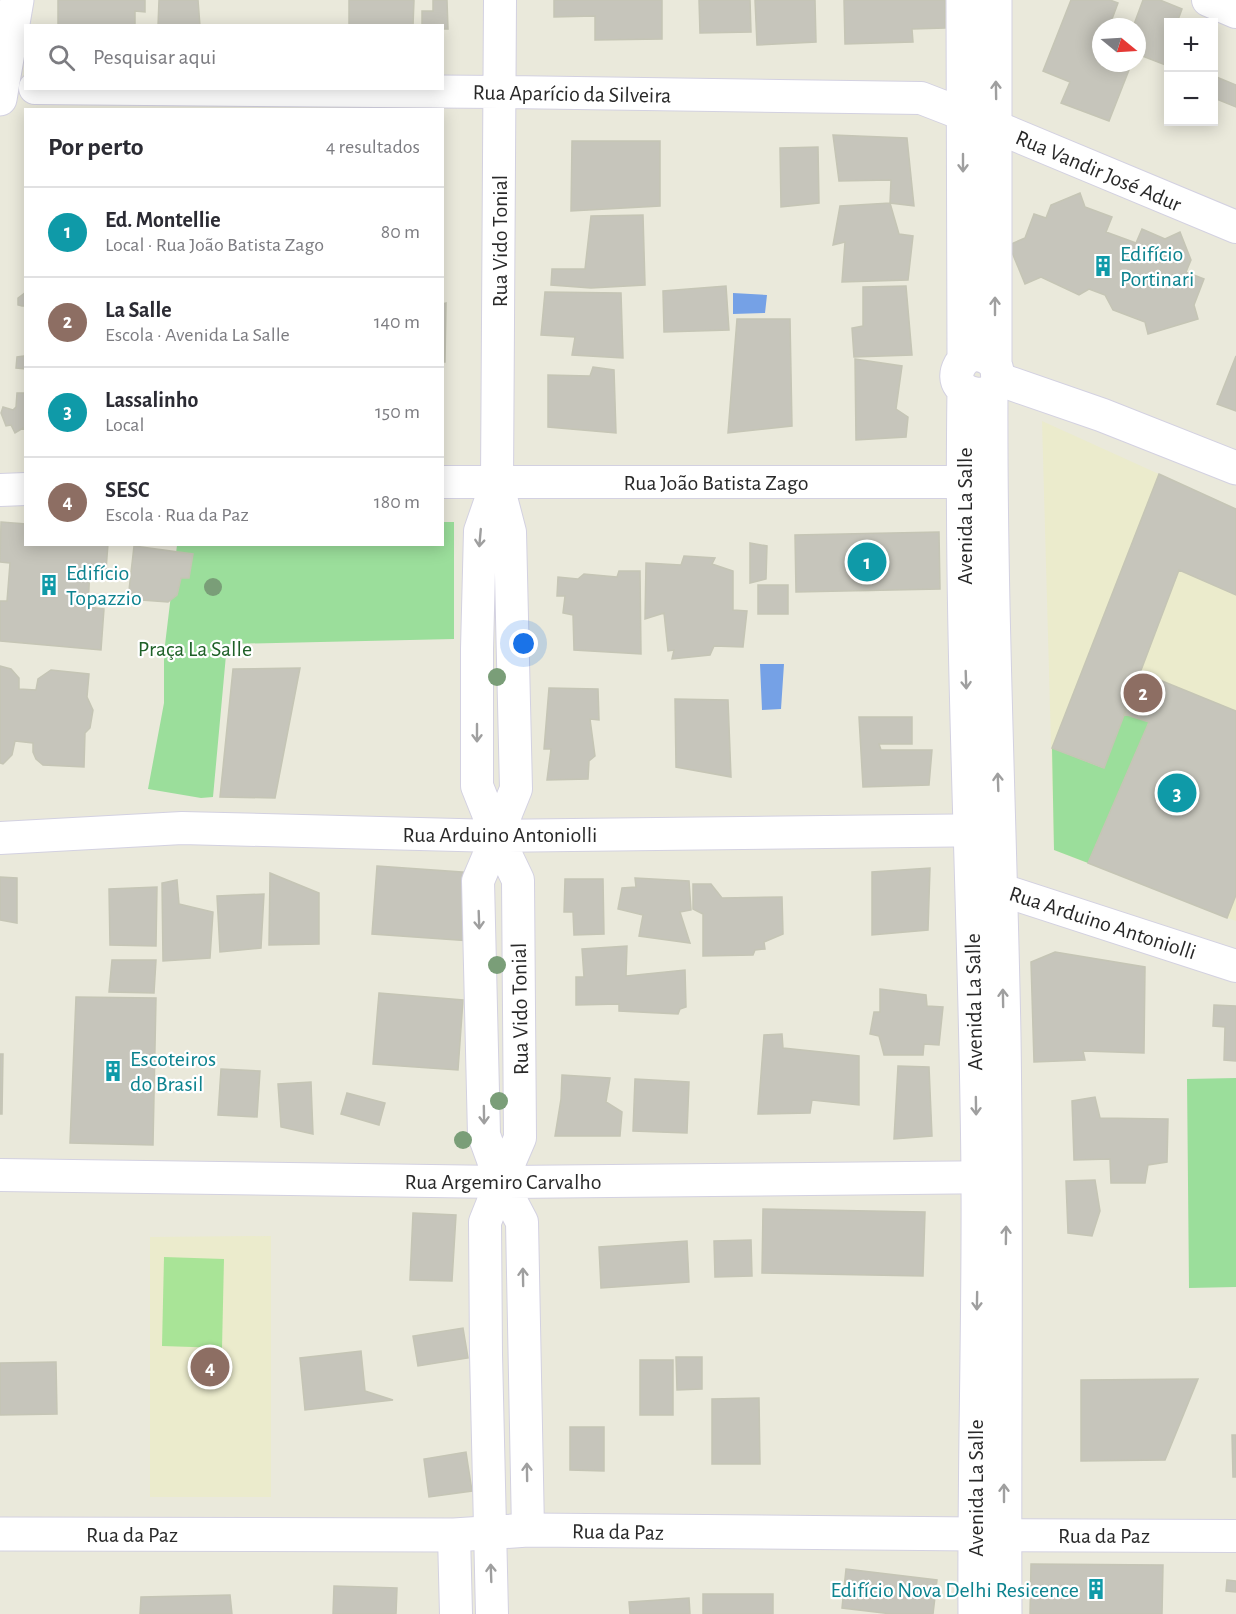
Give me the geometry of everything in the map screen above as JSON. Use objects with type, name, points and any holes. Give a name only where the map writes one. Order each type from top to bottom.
[{"type":"main road","points":[[9,92],[17,0]]},
{"type":"main road","name":"Avenida La Salle","points":[[963,0],[963,114],[982,377]]},
{"type":"main road","name":"Avenida La Salle","points":[[989,1040],[1002,889],[985,830],[976,482],[996,127],[995,0]]},
{"type":"main road","points":[[982,377],[1102,415],[1236,468]]},
{"type":"main road","name":"Avenida La Salle","points":[[975,1614],[989,1535],[992,1177],[989,1040],[970,880],[985,830]]},
{"type":"main road","name":"Rua da Paz","points":[[0,1534],[454,1535],[528,1530],[989,1535]]},
{"type":"main road","name":"Avenida La Salle","points":[[989,1535],[1005,1614]]},
{"type":"street","name":"Rua Vido Tonial","points":[[500,0],[497,482],[510,532],[516,789],[478,881],[484,1135],[501,1182],[522,1222],[528,1530]]},
{"type":"street","points":[[1208,0],[1236,12]]},
{"type":"street","name":"Rua Aparício da Silveira","points":[[268,90],[921,98],[963,114]]},
{"type":"street","name":"Rua Vandir José Adur","points":[[963,114],[1236,227]]},
{"type":"street","name":"Rua João Batista Zago","points":[[444,482],[976,482]]},
{"type":"street","name":"Rua Vido Tonial","points":[[492,1614],[485,1222],[520,1138],[518,880],[477,786],[480,531],[497,482]]},
{"type":"street","points":[[0,490],[24,489]]},
{"type":"street","points":[[477,650],[513,650]]},
{"type":"street","name":"Rua Arduino Antoniolli","points":[[0,838],[182,828],[497,836],[985,830]]},
{"type":"street","name":"Rua Arduino Antoniolli","points":[[970,880],[1236,966]]},
{"type":"street","points":[[481,999],[519,998]]},
{"type":"street","name":"Rua Argemiro Carvalho","points":[[0,1175],[501,1182],[992,1177]]},
{"type":"street","points":[[486,1354],[524,1351]]},
{"type":"street","points":[[454,1535],[456,1614]]},
{"type":"street","name":"Rua da Paz","points":[[989,1535],[1236,1536]]},
{"type":"shaded area","points":[[1042,421],[1236,509],[1236,921],[1054,850]]},
{"type":"shaded area","points":[[271,1236],[271,1497],[150,1497],[150,1237]]},
{"type":"green space","name":"Praça La Salle","points":[[444,522],[454,522],[454,639],[227,644],[213,797],[201,798],[148,789],[164,703],[164,653],[177,546],[444,546]]},
{"type":"green space","points":[[1124,714],[1149,722],[1088,863],[1054,850],[1052,748],[1103,768]]},
{"type":"green space","points":[[1236,1078],[1236,1287],[1189,1288],[1187,1079]]},
{"type":"green space","points":[[164,1257],[224,1259],[222,1348],[162,1346]]},
{"type":"water","points":[[733,293],[767,295],[765,313],[733,314]]},
{"type":"water","points":[[760,664],[784,664],[781,709],[762,710]]},
{"type":"building","points":[[58,0],[145,0],[145,12],[135,11],[135,24],[58,24]]},
{"type":"building","points":[[159,0],[198,0],[200,24],[158,24]]},
{"type":"building","points":[[349,0],[414,0],[413,24],[349,24]]},
{"type":"building","points":[[433,0],[447,0],[448,29],[444,29],[444,24],[422,24],[422,11],[433,11]]},
{"type":"building","points":[[554,0],[662,0],[662,39],[595,40],[595,16],[554,17]]},
{"type":"building","points":[[699,0],[750,0],[751,32],[700,33]]},
{"type":"building","points":[[755,0],[815,0],[816,42],[757,45]]},
{"type":"building","points":[[844,0],[945,0],[945,28],[912,29],[913,42],[845,44]]},
{"type":"building","points":[[1071,0],[1110,0],[1118,3],[1112,18],[1092,18],[1092,72],[1128,72],[1109,121],[1061,103],[1070,82],[1043,71]]},
{"type":"building","points":[[1143,0],[1160,0],[1182,9],[1179,18],[1164,18],[1164,64],[1146,57],[1146,18],[1136,18]]},
{"type":"building","points":[[1218,78],[1236,85],[1236,107],[1218,100]]},
{"type":"building","points":[[833,135],[907,138],[914,206],[890,203],[891,180],[839,181]]},
{"type":"building","points":[[572,141],[660,141],[660,206],[571,211]]},
{"type":"building","points":[[818,147],[819,203],[781,207],[780,148]]},
{"type":"building","name":"Edifício Portinari","points":[[1080,193],[1085,207],[1112,217],[1106,232],[1136,243],[1142,229],[1165,239],[1180,232],[1191,260],[1186,272],[1204,279],[1194,305],[1198,319],[1148,334],[1145,322],[1113,310],[1105,295],[1089,289],[1079,295],[1041,277],[1025,284],[1009,245],[1025,238],[1034,214],[1046,218],[1051,205]]},
{"type":"building","points":[[890,203],[899,234],[913,236],[908,280],[842,282],[845,242],[833,245],[840,206]]},
{"type":"building","points":[[643,215],[645,285],[591,288],[551,285],[552,269],[585,269],[591,216]]},
{"type":"building","points":[[726,286],[729,330],[664,332],[663,291]]},
{"type":"building","points":[[906,286],[912,355],[854,357],[852,328],[863,326],[863,287]]},
{"type":"building","points":[[545,292],[621,293],[623,358],[572,355],[575,337],[541,335]]},
{"type":"building","points":[[24,294],[24,306],[18,305],[18,298]]},
{"type":"building","points":[[446,303],[445,362],[444,362],[444,304]]},
{"type":"building","points":[[737,319],[790,319],[792,426],[728,433]]},
{"type":"building","points":[[24,356],[24,369],[16,368],[17,357]]},
{"type":"building","points":[[1236,356],[1236,411],[1217,404]]},
{"type":"building","points":[[855,359],[902,366],[896,409],[908,417],[906,437],[856,440]]},
{"type":"building","points":[[593,367],[614,370],[616,433],[548,427],[548,375],[590,376]]},
{"type":"building","points":[[17,393],[24,393],[24,429],[15,433],[11,425],[6,426],[1,413],[3,407],[13,410],[16,407]]},
{"type":"building","points":[[1159,474],[1236,509],[1236,595],[1179,570],[1104,768],[1052,748]]},
{"type":"building","name":"Edifício Topazzio","points":[[1,522],[24,524],[24,546],[108,546],[106,570],[90,568],[88,607],[104,609],[101,650],[0,641],[0,601],[7,601],[10,563],[0,562]]},
{"type":"building","points":[[939,532],[940,589],[796,592],[795,535]]},
{"type":"building","points":[[750,543],[767,546],[766,579],[750,583]]},
{"type":"building","points":[[134,546],[193,554],[189,578],[181,578],[177,595],[168,602],[128,599]]},
{"type":"building","points":[[684,556],[715,558],[712,564],[733,571],[733,610],[747,611],[743,647],[714,646],[710,655],[672,659],[674,650],[668,651],[664,613],[645,619],[646,563],[681,565]]},
{"type":"building","points":[[619,571],[640,571],[641,654],[574,650],[573,615],[563,613],[565,596],[557,596],[558,577],[578,579],[584,574],[617,577]]},
{"type":"building","points":[[758,585],[788,585],[788,614],[758,614]]},
{"type":"building","points":[[0,666],[11,669],[19,678],[19,689],[36,690],[38,679],[51,670],[89,674],[87,697],[93,710],[90,728],[85,733],[84,767],[43,765],[36,759],[33,743],[15,741],[12,755],[3,764],[0,763]]},
{"type":"building","points":[[300,668],[275,798],[220,797],[233,669]]},
{"type":"building","points":[[1140,672],[1236,711],[1236,895],[1227,918],[1088,863],[1149,722],[1124,714]]},
{"type":"building","points":[[549,688],[598,689],[599,720],[590,719],[595,756],[589,761],[588,779],[547,780],[551,749],[544,749]]},
{"type":"building","points":[[675,699],[728,700],[731,777],[676,767]]},
{"type":"building","points":[[859,717],[912,717],[912,744],[879,744],[881,750],[932,750],[929,785],[863,787]]},
{"type":"building","points":[[377,866],[476,873],[471,941],[372,934]]},
{"type":"building","points":[[930,868],[928,930],[872,935],[872,872]]},
{"type":"building","points":[[270,873],[319,893],[319,944],[269,945]]},
{"type":"building","points":[[0,877],[17,878],[17,923],[0,920]]},
{"type":"building","points":[[635,878],[689,881],[691,910],[680,912],[690,943],[639,936],[643,915],[618,909],[622,888],[636,887]]},
{"type":"building","points":[[565,879],[603,879],[604,934],[574,935],[573,912],[564,912]]},
{"type":"building","points":[[177,880],[179,904],[213,912],[210,958],[163,961],[162,883]]},
{"type":"building","points":[[693,884],[711,884],[722,898],[782,897],[783,934],[764,942],[765,949],[755,950],[753,955],[703,956],[703,914],[693,909]]},
{"type":"building","points":[[157,887],[156,946],[110,945],[109,889]]},
{"type":"building","points":[[264,894],[261,948],[220,952],[217,896]]},
{"type":"building","points":[[627,946],[626,976],[685,970],[686,1007],[680,1009],[678,1014],[619,1011],[619,1004],[576,1005],[576,977],[584,977],[582,949]]},
{"type":"building","points":[[1055,952],[1145,967],[1144,1053],[1083,1051],[1085,1060],[1034,1062],[1031,962]]},
{"type":"building","points":[[112,960],[156,960],[154,993],[109,992]]},
{"type":"building","points":[[880,989],[926,995],[927,1006],[943,1007],[939,1045],[924,1044],[923,1055],[884,1055],[879,1036],[870,1034],[874,1012],[880,1012]]},
{"type":"building","points":[[379,993],[463,1000],[458,1070],[373,1064]]},
{"type":"building","name":"Escoteiros do Brasil","points":[[76,997],[156,998],[153,1145],[70,1143]]},
{"type":"building","points":[[1214,1005],[1236,1006],[1236,1061],[1224,1060],[1225,1027],[1213,1026]]},
{"type":"building","points":[[782,1034],[783,1048],[859,1056],[859,1105],[812,1100],[810,1113],[758,1114],[764,1035]]},
{"type":"building","points":[[0,1054],[3,1054],[2,1114],[0,1114]]},
{"type":"building","points":[[898,1066],[929,1067],[932,1136],[894,1139]]},
{"type":"building","points":[[221,1069],[260,1071],[257,1117],[218,1115]]},
{"type":"building","points":[[562,1075],[610,1078],[606,1102],[622,1112],[620,1136],[555,1136]]},
{"type":"building","points":[[635,1079],[689,1082],[687,1133],[633,1131]]},
{"type":"building","points":[[311,1082],[313,1134],[281,1127],[278,1084]]},
{"type":"building","points":[[347,1093],[385,1103],[379,1125],[341,1114]]},
{"type":"building","points":[[1095,1097],[1100,1118],[1168,1119],[1167,1162],[1148,1165],[1145,1183],[1111,1183],[1110,1159],[1074,1160],[1072,1101]]},
{"type":"building","points":[[1095,1180],[1100,1211],[1092,1236],[1068,1233],[1066,1181]]},
{"type":"building","points":[[763,1209],[925,1212],[923,1276],[762,1273]]},
{"type":"building","points":[[413,1213],[456,1215],[452,1281],[410,1280]]},
{"type":"building","points":[[751,1240],[752,1276],[715,1277],[714,1241]]},
{"type":"building","points":[[687,1241],[689,1282],[601,1288],[599,1247]]},
{"type":"building","points":[[463,1328],[468,1358],[418,1366],[413,1336]]},
{"type":"building","points":[[361,1351],[365,1391],[393,1400],[305,1410],[300,1358]]},
{"type":"building","points":[[676,1357],[702,1357],[702,1389],[677,1390]]},
{"type":"building","points":[[640,1360],[673,1360],[673,1415],[640,1415]]},
{"type":"building","points":[[56,1362],[57,1414],[0,1415],[0,1363]]},
{"type":"building","points":[[1198,1379],[1165,1460],[1081,1461],[1081,1380]]},
{"type":"building","points":[[759,1398],[760,1464],[712,1464],[712,1399]]},
{"type":"building","points":[[570,1427],[604,1427],[604,1471],[570,1470]]},
{"type":"building","points":[[1232,1435],[1236,1435],[1236,1477],[1233,1477]]},
{"type":"building","points":[[466,1452],[472,1491],[429,1497],[424,1459]]},
{"type":"building","name":"Edifício Nova Delhi Resicence","points":[[1031,1564],[1163,1565],[1162,1614],[1030,1614]]},
{"type":"building","points":[[846,1569],[937,1580],[933,1614],[892,1614],[842,1608]]},
{"type":"building","points":[[1227,1580],[1236,1581],[1236,1592],[1226,1591]]},
{"type":"building","points":[[334,1586],[397,1588],[396,1614],[333,1614]]},
{"type":"building","points":[[703,1594],[773,1594],[773,1614],[703,1614]]},
{"type":"building","points":[[230,1595],[232,1614],[140,1614],[141,1597]]},
{"type":"building","points":[[689,1598],[690,1614],[630,1614],[629,1602]]},
{"type":"place","name":"Edifício Portinari","points":[[1103,266]]},
{"type":"place","name":"Ed. Montellie","points":[[867,562]]},
{"type":"place","name":"Edifício Topazzio","points":[[49,585]]},
{"type":"place","name":"La Salle","points":[[1143,693]]},
{"type":"place","name":"Lassalinho","points":[[1177,793]]},
{"type":"place","name":"Escoteiros do Brasil","points":[[113,1071]]},
{"type":"place","name":"SESC","points":[[210,1367]]},
{"type":"place","name":"Edifício Nova Delhi Resicence","points":[[1096,1589]]}]
